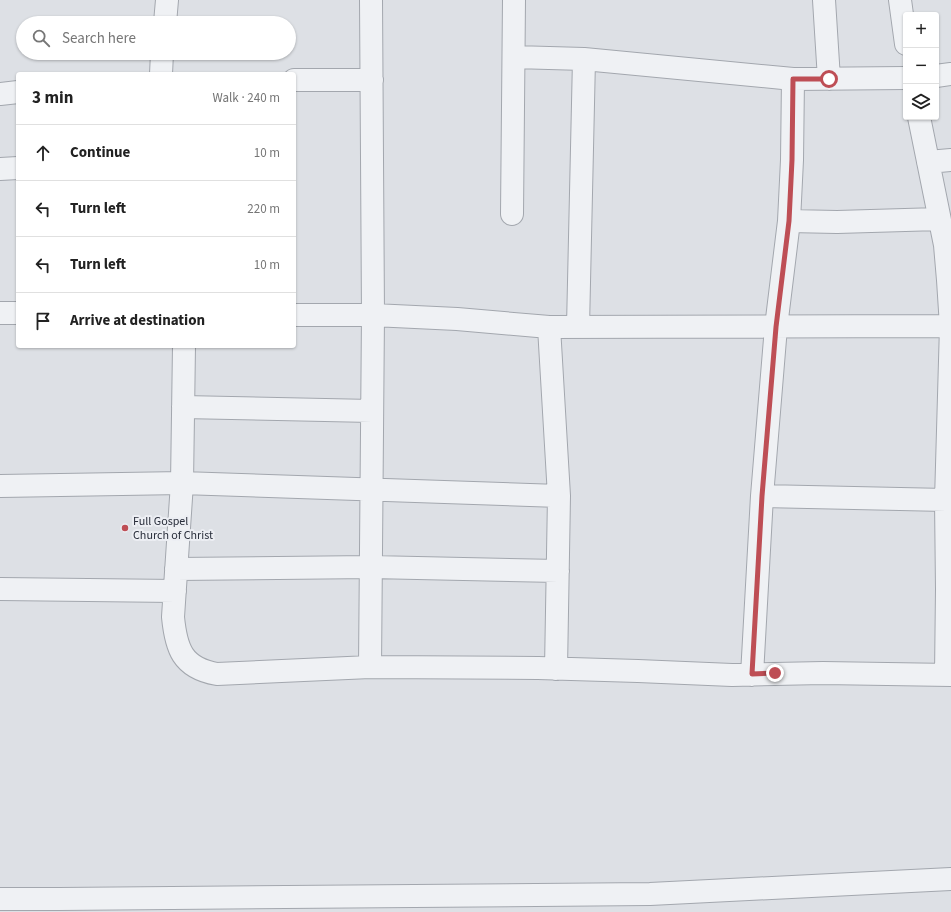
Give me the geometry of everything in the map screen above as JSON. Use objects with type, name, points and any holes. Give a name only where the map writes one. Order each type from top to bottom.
[{"type":"street","points":[[166,16],[167,0]]},
{"type":"street","points":[[370,667],[373,315],[371,0]]},
{"type":"street","points":[[512,214],[514,0]]},
{"type":"street","points":[[824,0],[829,79]]},
{"type":"street","points":[[900,0],[903,22]]},
{"type":"street","points":[[514,56],[584,59],[793,79],[903,78]]},
{"type":"street","points":[[578,327],[584,59]]},
{"type":"street","points":[[161,72],[162,60]]},
{"type":"street","points":[[939,76],[951,74]]},
{"type":"street","points":[[752,674],[762,496],[776,327],[789,221],[792,160],[793,79]]},
{"type":"street","points":[[296,80],[372,80]]},
{"type":"street","points":[[0,94],[16,92]]},
{"type":"street","points":[[184,348],[182,482],[173,617],[175,638],[181,652],[190,663],[203,671],[217,674],[370,667],[556,669],[732,675],[823,673],[948,675],[946,500],[951,326],[945,245],[920,120]]},
{"type":"street","points":[[928,162],[951,160]]},
{"type":"street","points":[[0,169],[16,168]]},
{"type":"street","points":[[789,221],[837,222],[939,219]]},
{"type":"street","points":[[0,313],[16,313]]},
{"type":"street","points":[[296,315],[373,315],[457,319],[549,327],[951,326]]},
{"type":"street","points":[[549,327],[559,496],[556,669]]},
{"type":"street","points":[[183,407],[372,412]]},
{"type":"street","points":[[0,486],[182,482],[559,496]]},
{"type":"street","points":[[762,496],[946,500]]},
{"type":"street","points":[[176,568],[371,567],[558,571]]},
{"type":"street","points":[[0,589],[175,591]]},
{"type":"street","points":[[0,899],[650,894],[951,878]]},
{"type":"place","name":"Full Gospel Church of Christ","points":[[125,528]]},
{"type":"route","points":[[775,673],[752,674],[762,496],[776,327],[789,221],[792,160],[793,79],[829,79]]}]
